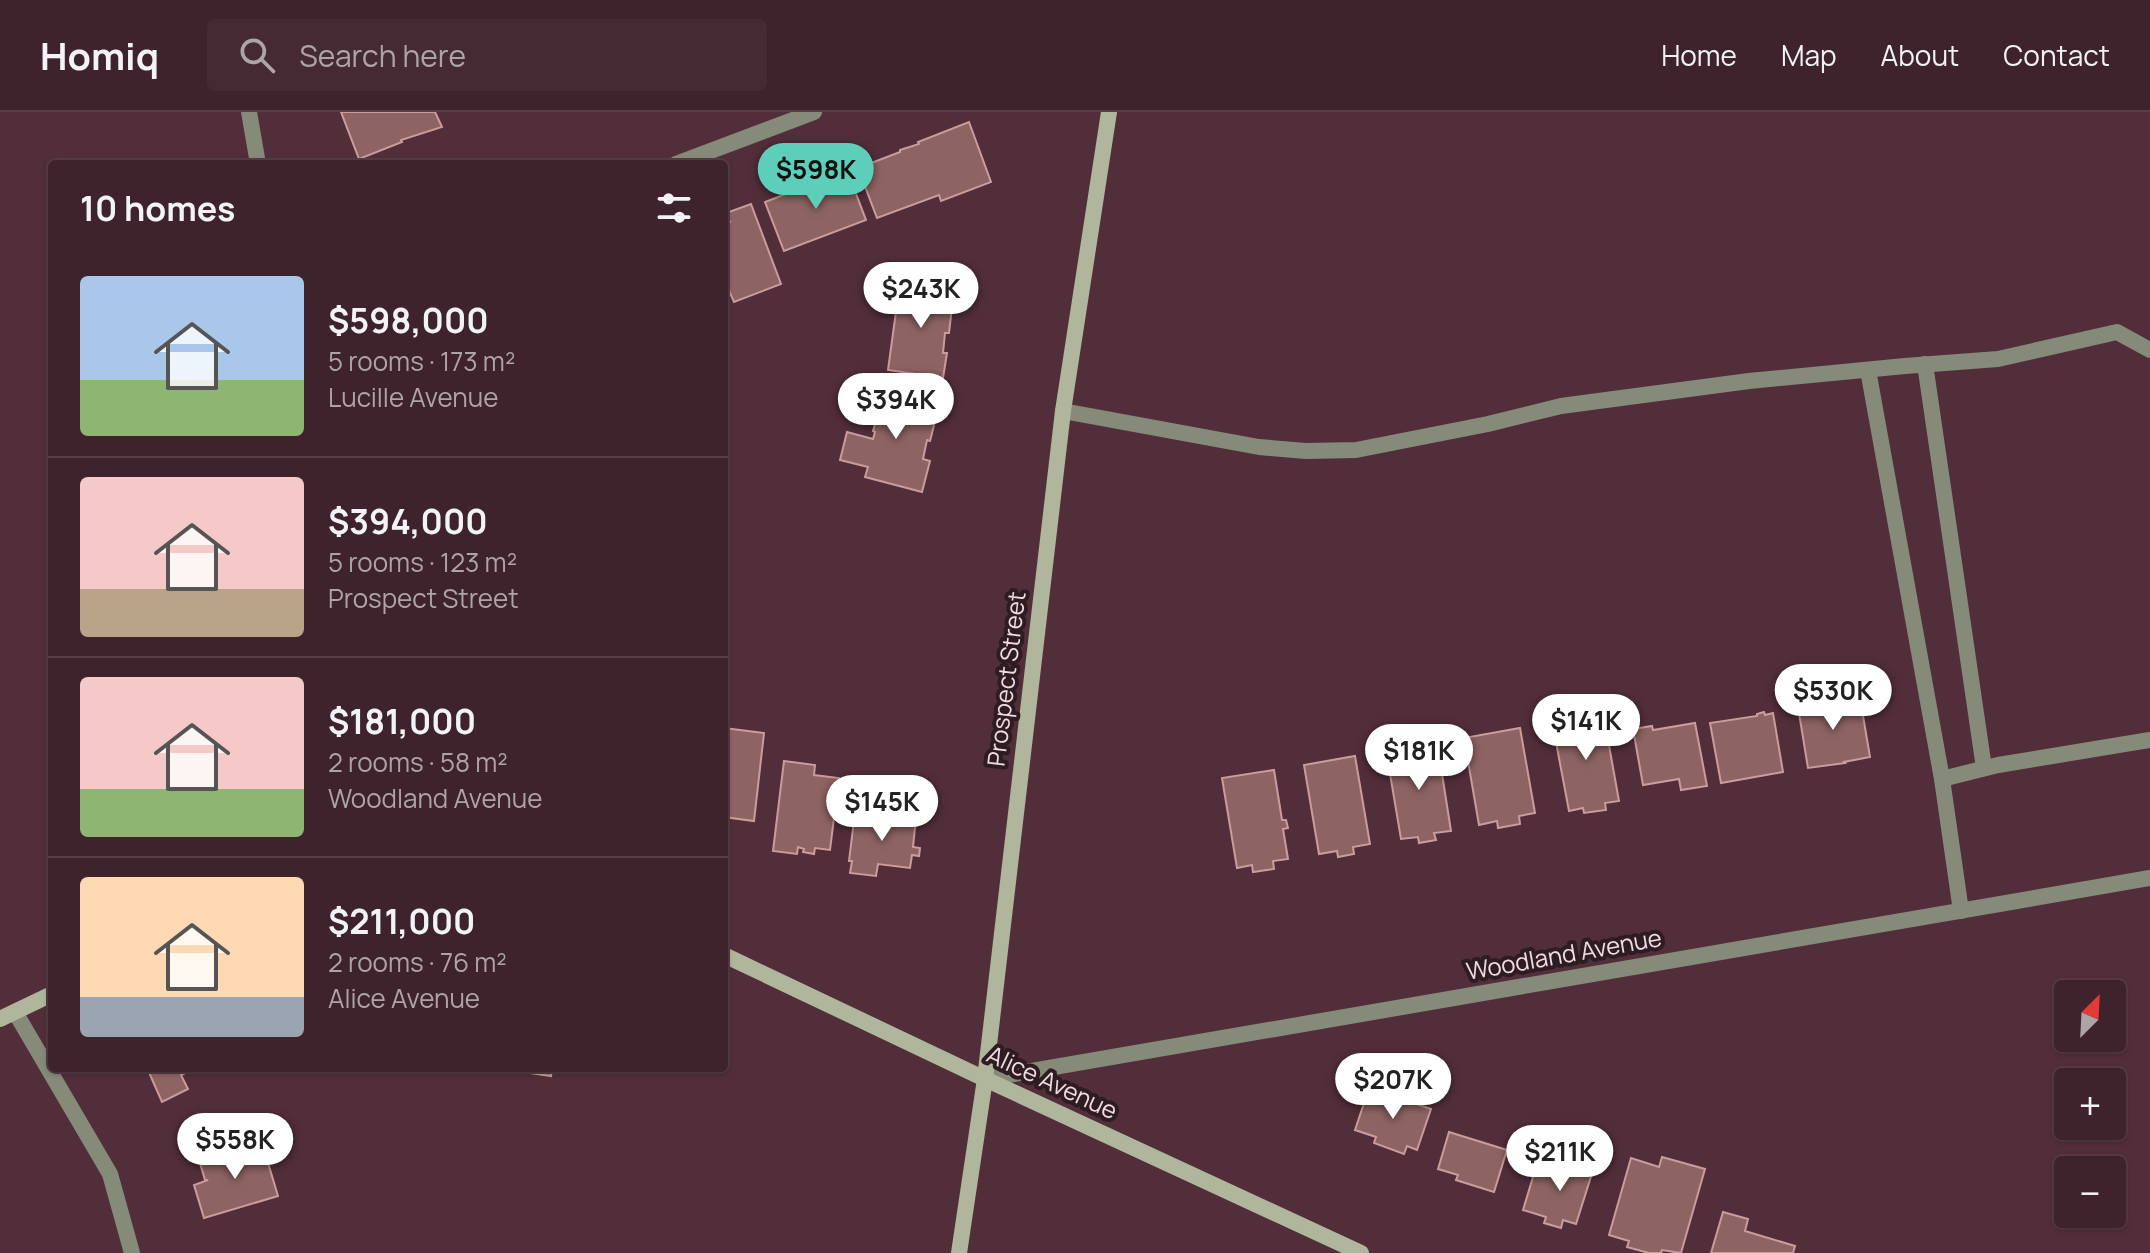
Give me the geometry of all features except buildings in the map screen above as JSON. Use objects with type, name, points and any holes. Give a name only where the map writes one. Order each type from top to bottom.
[{"type":"street","points":[[249,112],[257,160]]},
{"type":"street","points":[[687,160],[814,112]]},
{"type":"street","name":"Prospect Street","points":[[959,1253],[985,1079],[1063,411],[1109,112]]},
{"type":"street","points":[[1063,411],[1259,447],[1306,451],[1356,450],[1561,406],[1749,381],[1998,359],[2117,332],[2150,350]]},
{"type":"street","points":[[1925,364],[1984,768]]},
{"type":"street","points":[[1868,370],[1942,779],[1961,911]]},
{"type":"street","points":[[1942,779],[1984,768],[2150,740]]},
{"type":"street","name":"Woodland Avenue","points":[[985,1079],[2150,878]]},
{"type":"street","name":"Alice Avenue","points":[[728,957],[1361,1253]]},
{"type":"street","points":[[48,996],[8,1016],[110,1174],[132,1253]]}]
